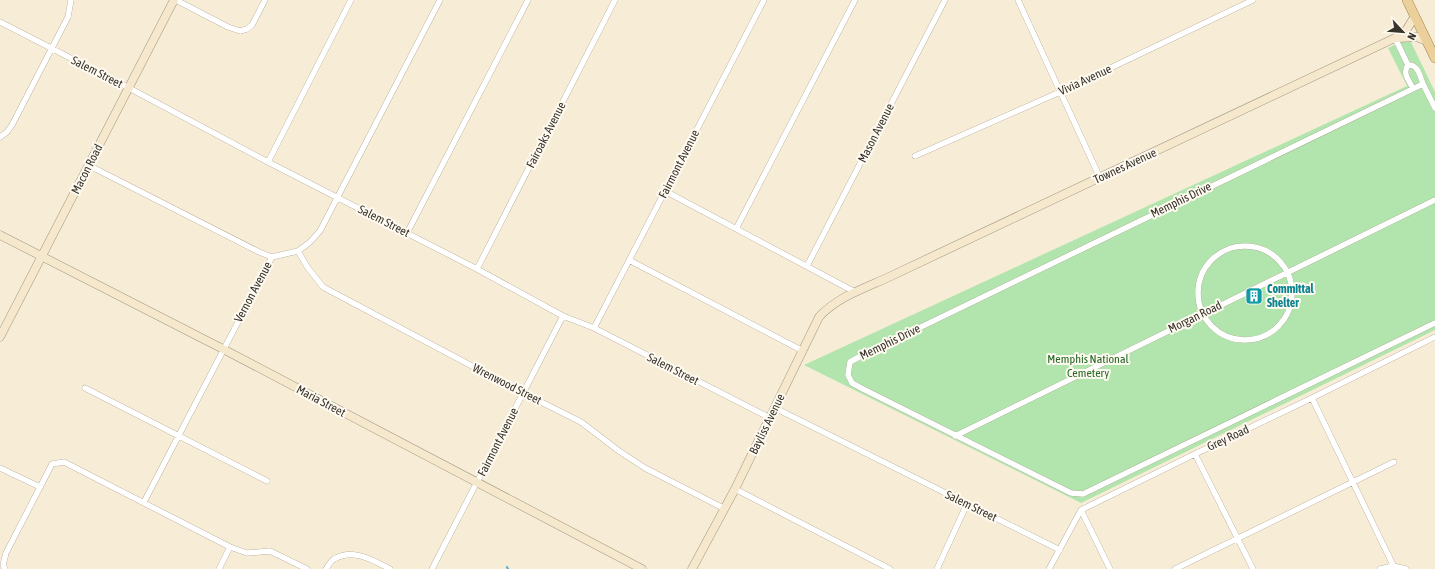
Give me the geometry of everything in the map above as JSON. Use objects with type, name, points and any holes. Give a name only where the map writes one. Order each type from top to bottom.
[{"type":"main road","points":[[1407,0],[1435,58]]},
{"type":"street","points":[[0,137],[7,132],[52,48],[68,17],[71,0]]},
{"type":"street","points":[[175,0],[236,30],[245,30],[252,25],[265,0]]},
{"type":"street","name":"Macon Road","points":[[0,337],[2,327],[42,256],[175,0]]},
{"type":"street","points":[[268,162],[351,0]]},
{"type":"street","name":"Vernon Avenue","points":[[144,502],[272,257],[298,251],[309,243],[320,231],[440,0]]},
{"type":"street","points":[[406,233],[528,0]]},
{"type":"street","name":"Fairoaks Avenue","points":[[477,269],[615,0]]},
{"type":"street","name":"Fairmont Avenue","points":[[594,328],[764,0]]},
{"type":"street","points":[[736,229],[855,0]]},
{"type":"street","name":"Mason Avenue","points":[[807,266],[945,0]]},
{"type":"street","points":[[1018,0],[1100,178]]},
{"type":"street","name":"Vivia Avenue","points":[[915,156],[1060,92],[1253,0]]},
{"type":"street","name":"Townes Avenue","points":[[855,292],[1395,38],[1405,32],[1415,16]]},
{"type":"street","name":"Salem Street","points":[[0,22],[129,88],[337,198],[477,269],[563,316],[594,328],[770,418]]},
{"type":"street","name":"Townes Avenue","points":[[1395,38],[1417,37],[1427,41]]},
{"type":"street","points":[[1395,38],[1408,65]]},
{"type":"street","points":[[1408,65],[1411,64],[1415,66],[1435,108]]},
{"type":"street","points":[[1408,65],[1405,73],[1414,88]]},
{"type":"street","name":"Memphis Drive","points":[[1423,84],[859,357],[850,362],[848,375],[852,383],[955,436],[1071,493],[1083,494],[1435,323]]},
{"type":"street","points":[[88,165],[259,252],[272,257]]},
{"type":"street","points":[[665,191],[855,292]]},
{"type":"street","name":"Morgan Road","points":[[955,436],[1435,200]]},
{"type":"street","name":"Maria Street","points":[[0,235],[223,349],[642,569]]},
{"type":"street","points":[[1248,245],[1264,249],[1278,258],[1288,271],[1293,286],[1292,301],[1288,315],[1279,327],[1266,336],[1252,340],[1237,340],[1217,331],[1202,314],[1198,298],[1199,281],[1206,266],[1217,254],[1232,247],[1248,245]]},
{"type":"street","name":"Wrenwood Street","points":[[298,251],[308,268],[323,287],[581,422],[619,451],[645,468],[725,509]]},
{"type":"street","points":[[629,260],[803,351]]},
{"type":"street","name":"Bayliss Avenue","points":[[692,569],[725,509],[819,317],[828,307],[855,292]]},
{"type":"street","name":"Fairmont Avenue","points":[[432,569],[563,316]]},
{"type":"street","name":"Grey Road","points":[[1081,510],[1435,337]]},
{"type":"street","points":[[85,388],[267,481]]},
{"type":"street","points":[[1312,398],[1394,567]]},
{"type":"street","name":"Salem Street","points":[[775,408],[1060,550]]},
{"type":"street","points":[[1195,454],[1253,569]]},
{"type":"street","points":[[5,569],[3,559],[52,464],[64,462],[230,547],[247,553],[270,552],[307,569]]},
{"type":"street","points":[[1175,569],[1394,462]]},
{"type":"street","points":[[0,468],[40,487]]},
{"type":"street","points":[[735,489],[890,569]]},
{"type":"street","points":[[937,569],[967,504]]},
{"type":"street","points":[[1049,569],[1081,510]]},
{"type":"street","points":[[1081,510],[1110,569]]},
{"type":"street","points":[[219,569],[230,547]]},
{"type":"street","points":[[326,569],[333,560],[349,554],[367,557],[390,569]]},
{"type":"street","points":[[1380,569],[1394,567],[1406,569]]},
{"type":"green space","name":"Memphis National Cemetery","points":[[1409,38],[1435,92],[1435,330],[1081,503],[804,365],[1407,86],[1388,48]]},
{"type":"place","name":"Committal Shelter","points":[[1254,296]]}]
